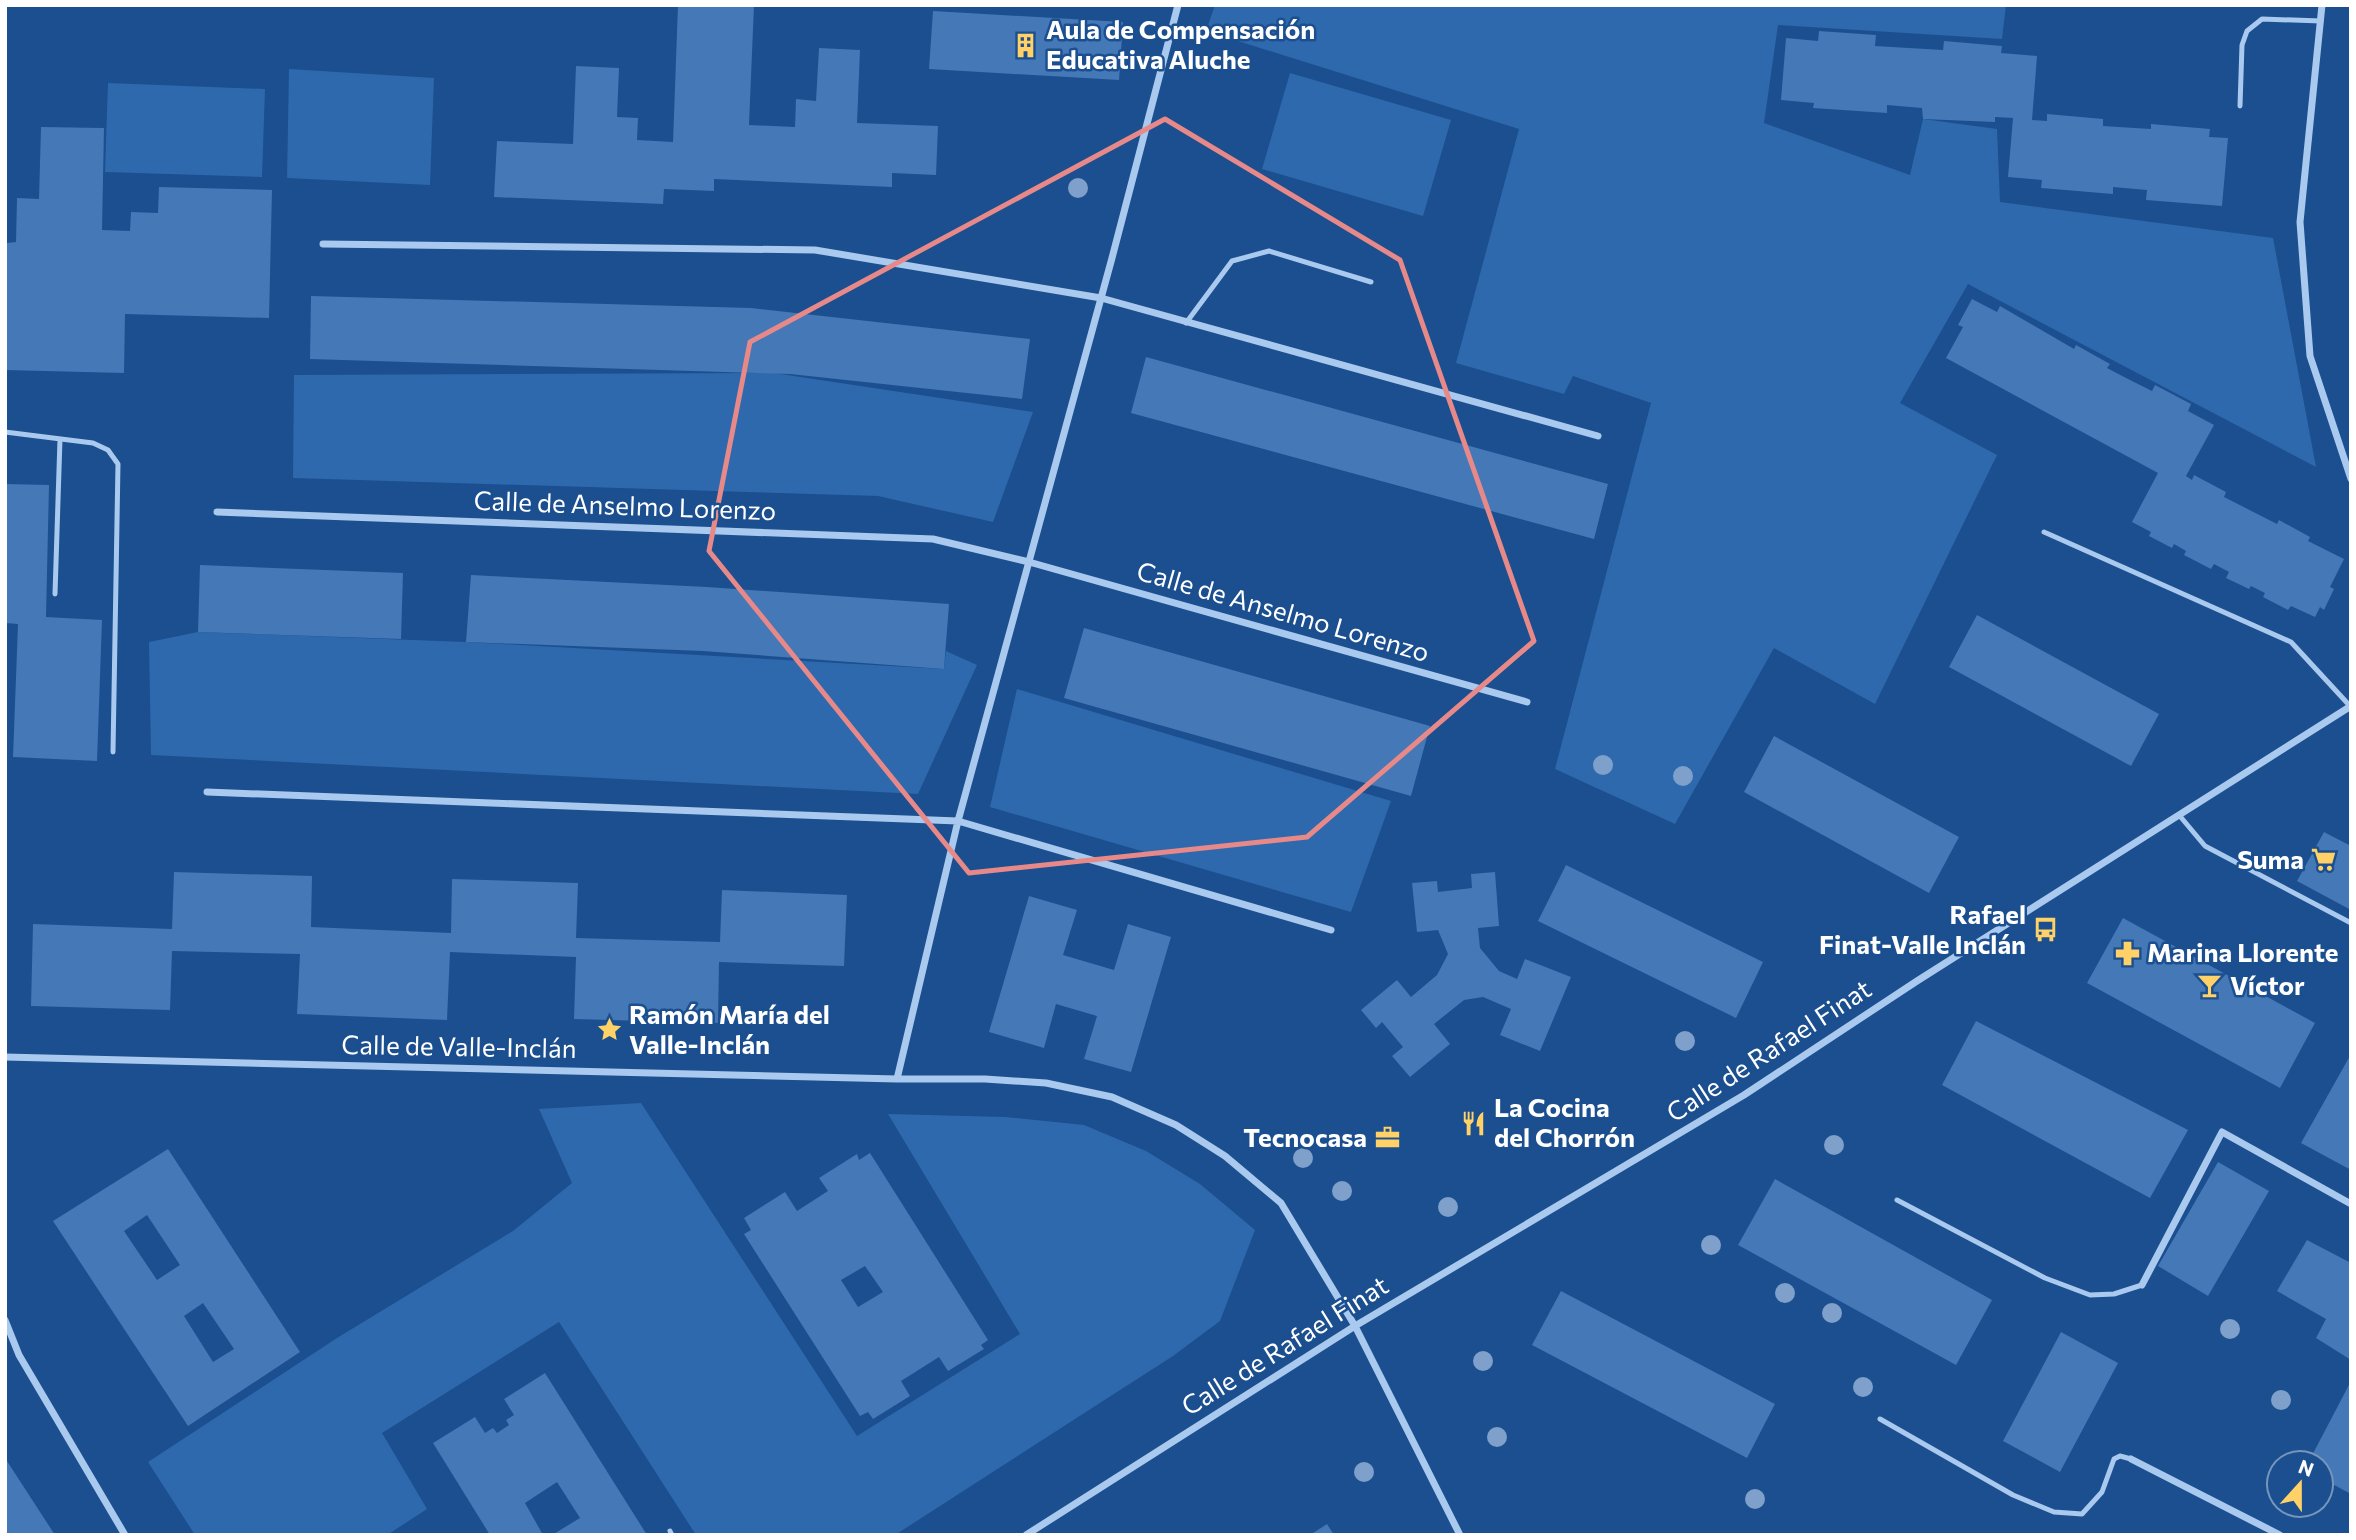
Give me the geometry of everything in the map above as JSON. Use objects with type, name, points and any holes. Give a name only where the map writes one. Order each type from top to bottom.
[{"type":"street","points":[[897,1079],[958,821],[1178,5]]},
{"type":"street","points":[[2322,5],[2300,222],[2310,356],[2351,479]]},
{"type":"street","points":[[323,244],[815,250],[1101,298],[1598,436]]},
{"type":"street","name":"Calle de Anselmo Lorenzo","points":[[217,512],[933,539],[1029,562],[1527,702]]},
{"type":"street","name":"Calle de Rafael Finat","points":[[1026,1535],[1355,1325],[1744,1095],[1917,981],[2351,706]]},
{"type":"street","points":[[206,792],[958,821],[1331,930]]},
{"type":"street","name":"Calle de Valle-Inclán","points":[[5,1056],[985,1079],[1046,1083],[1112,1097],[1176,1125],[1225,1156],[1281,1203],[1355,1325],[1460,1535]]},
{"type":"street","points":[[2142,1285],[2222,1132],[2351,1204]]},
{"type":"street","points":[[5,1320],[19,1355],[125,1535]]},
{"type":"street","points":[[2131,1459],[2280,1535]]},
{"type":"lane","points":[[2240,106],[2242,45],[2247,31],[2262,19],[2321,21]]},
{"type":"lane","points":[[1186,323],[1232,261],[1269,251],[1371,282]]},
{"type":"lane","points":[[5,432],[93,443],[108,450],[118,464],[113,752]]},
{"type":"lane","points":[[55,594],[61,439]]},
{"type":"lane","points":[[2044,532],[2291,642],[2351,706]]},
{"type":"lane","points":[[2179,815],[2205,846],[2351,923]]},
{"type":"lane","points":[[1897,1200],[2045,1278],[2090,1295],[2114,1294],[2142,1285]]},
{"type":"lane","points":[[1880,1419],[2013,1495],[2054,1512],[2082,1514],[2102,1492],[2114,1459],[2120,1456],[2131,1459]]},
{"type":"highlighted area","points":[[1165,119],[1400,260],[1534,641],[1307,837],[969,873],[709,551],[750,342]]},
{"type":"shaded area","points":[[1215,5],[2006,5],[2002,39],[1778,25],[1764,123],[1910,175],[1923,119],[1997,129],[2000,202],[2273,238],[2316,467],[1968,284],[1900,403],[1997,455],[1875,704],[1774,648],[1675,824],[1555,769],[1651,403],[1573,376],[1564,394],[1456,363],[1519,129],[1206,31]]},
{"type":"shaded area","points":[[289,69],[434,78],[430,185],[287,178]]},
{"type":"shaded area","points":[[1290,73],[1451,120],[1423,216],[1262,169]]},
{"type":"shaded area","points":[[108,83],[265,89],[262,177],[105,172]]},
{"type":"shaded area","points":[[774,373],[1033,412],[993,522],[878,496],[293,478],[294,375]]},
{"type":"shaded area","points":[[198,632],[466,642],[944,669],[946,651],[977,665],[918,794],[151,755],[149,642]]},
{"type":"shaded area","points":[[1017,689],[1391,801],[1351,912],[990,807]]},
{"type":"shaded area","points":[[641,1103],[857,1436],[1020,1334],[888,1114],[1005,1117],[1084,1125],[1146,1151],[1200,1184],[1255,1230],[1220,1321],[1173,1356],[895,1535],[696,1535],[559,1322],[382,1433],[427,1509],[387,1535],[195,1535],[148,1462],[337,1338],[513,1231],[572,1183],[539,1109]]},
{"type":"building","points":[[678,5],[754,5],[749,125],[795,127],[796,99],[816,101],[819,48],[860,50],[857,123],[938,126],[936,175],[892,173],[892,187],[714,179],[714,191],[664,189],[663,204],[494,197],[497,141],[573,144],[576,66],[619,68],[617,117],[638,118],[637,140],[673,142]]},
{"type":"building","name":"Aula de Compensación Educativa Aluche","points":[[933,11],[1123,22],[1119,80],[929,69]]},
{"type":"building","points":[[1819,31],[1876,35],[1875,46],[1943,50],[1944,41],[2002,46],[2001,53],[2037,56],[2032,120],[2047,121],[2047,114],[2103,119],[2103,126],[2151,129],[2151,124],[2210,129],[2209,137],[2228,138],[2222,206],[2146,200],[2147,190],[2113,187],[2113,194],[2041,188],[2042,180],[2008,177],[2013,118],[1995,117],[1995,122],[1923,119],[1922,108],[1887,105],[1887,113],[1813,108],[1814,103],[1781,100],[1786,38],[1818,41]]},
{"type":"building","points":[[41,127],[104,128],[102,230],[130,231],[131,212],[158,213],[159,187],[272,190],[269,318],[125,314],[124,373],[5,370],[7,243],[16,242],[17,198],[39,199]]},
{"type":"building","points":[[311,296],[751,308],[1030,339],[1022,399],[790,374],[310,359]]},
{"type":"building","points":[[1972,299],[1997,312],[2000,306],[2074,349],[2076,345],[2110,364],[2107,368],[2128,379],[2152,391],[2155,385],[2191,404],[2188,411],[2214,425],[2186,476],[2192,480],[2194,475],[2226,492],[2224,497],[2277,524],[2279,520],[2310,537],[2308,541],[2344,559],[2330,587],[2334,589],[2324,610],[2320,607],[2315,617],[2291,606],[2288,610],[2263,597],[2265,593],[2226,578],[2229,572],[2214,564],[2211,569],[2184,555],[2186,551],[2174,544],[2172,548],[2149,536],[2151,532],[2132,522],[2158,473],[1946,358],[1963,327],[1958,325]]},
{"type":"building","points":[[1146,357],[1608,484],[1594,539],[1131,413]]},
{"type":"building","points":[[5,484],[49,485],[46,617],[102,620],[97,761],[13,757],[18,624],[5,623]]},
{"type":"building","points":[[200,565],[403,573],[401,639],[198,632]]},
{"type":"building","points":[[471,575],[707,587],[949,604],[944,669],[703,651],[466,642]]},
{"type":"building","points":[[1977,615],[2159,714],[2131,766],[1949,667]]},
{"type":"building","points":[[1084,628],[1430,726],[1411,796],[1064,698]]},
{"type":"building","points":[[1774,736],[1959,837],[1929,893],[1744,792]]},
{"type":"building","points":[[2324,832],[2351,846],[2351,910],[2297,881]]},
{"type":"building","points":[[1566,865],[1763,962],[1736,1018],[1538,921]]},
{"type":"building","points":[[174,872],[312,876],[311,927],[451,933],[452,879],[578,883],[576,938],[720,942],[722,890],[847,895],[844,966],[719,962],[718,1023],[574,1019],[576,957],[450,952],[447,1020],[297,1014],[300,954],[172,951],[170,1010],[31,1006],[33,924],[172,929]]},
{"type":"building","points":[[1495,872],[1499,926],[1478,928],[1480,948],[1499,971],[1517,979],[1525,959],[1571,977],[1540,1051],[1500,1035],[1511,1009],[1483,997],[1464,1000],[1434,1024],[1450,1044],[1410,1077],[1392,1056],[1403,1047],[1382,1022],[1376,1028],[1361,1010],[1397,980],[1411,997],[1437,975],[1448,954],[1438,930],[1417,932],[1412,883],[1437,881],[1438,892],[1472,888],[1471,874]]},
{"type":"building","points":[[1029,896],[1077,910],[1063,955],[1114,970],[1128,924],[1171,937],[1131,1072],[1084,1059],[1097,1016],[1056,1004],[1044,1048],[989,1032]]},
{"type":"building","points":[[2123,918],[2315,1023],[2280,1088],[2087,983]]},
{"type":"building","points":[[1976,1021],[2188,1130],[2150,1198],[1942,1085]]},
{"type":"building","points":[[2351,1054],[2351,1170],[2301,1143]]},
{"type":"building","points":[[168,1149],[300,1352],[188,1426],[53,1221]],"holes":[[[147,1215],[180,1265],[157,1280],[124,1231]],[[203,1303],[234,1349],[213,1362],[184,1316]]]},
{"type":"building","points":[[870,1153],[988,1340],[981,1345],[984,1349],[948,1371],[939,1357],[901,1381],[910,1396],[873,1419],[868,1412],[860,1416],[744,1234],[751,1230],[744,1218],[785,1192],[797,1211],[828,1191],[819,1178],[857,1154],[859,1160]],"holes":[[[865,1266],[883,1292],[858,1307],[841,1280]]]},
{"type":"building","points":[[2218,1162],[2269,1191],[2208,1296],[2158,1266]]},
{"type":"building","points":[[1775,1179],[1992,1300],[1956,1365],[1738,1245]]},
{"type":"building","points":[[2307,1240],[2351,1263],[2351,1360],[2316,1338],[2326,1319],[2277,1291]]},
{"type":"building","points":[[1561,1291],[1775,1404],[1747,1458],[1532,1345]]},
{"type":"building","points":[[2061,1332],[2118,1363],[2060,1472],[2003,1441]]},
{"type":"building","points":[[545,1373],[647,1535],[552,1535],[580,1518],[557,1482],[525,1503],[543,1535],[490,1535],[433,1443],[475,1417],[485,1433],[493,1428],[497,1433],[509,1425],[506,1420],[514,1415],[504,1399]]},
{"type":"building","points":[[2351,1381],[2351,1494],[2335,1485],[2335,1449],[2315,1449]]},
{"type":"building","points":[[5,1458],[55,1535],[5,1535]]},
{"type":"building","points":[[1327,1524],[1334,1535],[1310,1535]]},
{"type":"place","name":"Aula de Compensación Educativa Aluche","points":[[1026,45]]},
{"type":"place","name":"Suma","points":[[2324,860]]},
{"type":"place","name":"Rafael Finat-Valle Inclán","points":[[2046,930]]},
{"type":"place","name":"Marina Llorente","points":[[2127,953]]},
{"type":"place","name":"Víctor","points":[[2210,986]]},
{"type":"place","name":"Ramón María del Valle-Inclán","points":[[609,1030]]},
{"type":"place","name":"La Cocina del Chorrón","points":[[1474,1123]]},
{"type":"place","name":"Tecnocasa","points":[[1387,1138]]}]
